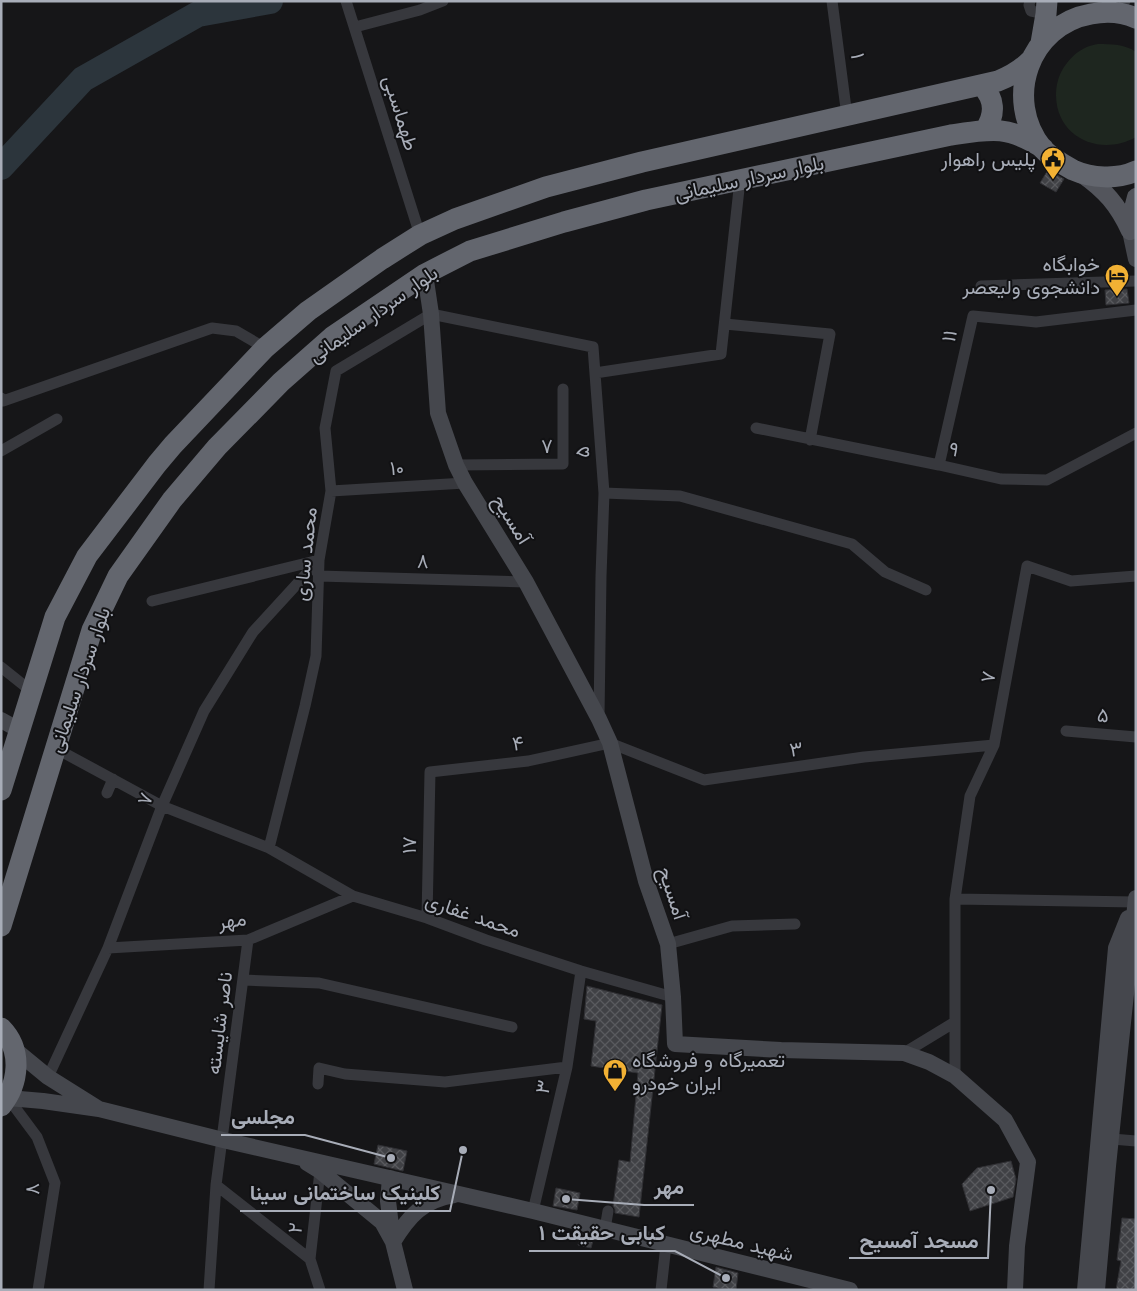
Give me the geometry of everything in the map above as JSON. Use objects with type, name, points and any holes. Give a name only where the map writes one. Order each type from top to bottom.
[{"type":"highway","points":[[1041,5],[1036,52],[1024,82],[1024,106],[1030,128],[1043,148],[1060,164],[1082,174],[1106,178],[1130,174],[1136,171]]},
{"type":"highway","name":"بلوار سردار سلیمانی","points":[[1,790],[10,725],[31,691],[55,617],[87,556],[157,464],[265,348],[308,311],[382,259],[420,235],[455,219],[546,187],[642,162],[998,81],[1022,68],[1053,31],[1067,22],[1083,15],[1100,12],[1116,13],[1128,8]]},
{"type":"highway","points":[[981,85],[990,95],[993,108],[990,123],[985,130]]},
{"type":"highway","name":"بلوار سردار سلیمانی","points":[[1,926],[92,630],[118,576],[172,500],[218,447],[281,382],[332,337],[425,274],[470,251],[564,222],[646,200],[951,134],[1000,130],[1028,138],[1043,148]]},
{"type":"highway","points":[[1,1028],[6,1032],[14,1048],[16,1067],[14,1085],[5,1102]]},
{"type":"main road","points":[[1082,174],[1106,192],[1116,204],[1130,231],[1136,258]]},
{"type":"main road","points":[[1130,231],[1131,216],[1136,197]]},
{"type":"main road","name":"آمسیح","points":[[425,274],[431,314],[438,413],[456,465],[465,483],[526,582],[610,743],[646,881],[668,944],[675,1044],[782,1050],[904,1053],[929,1062],[955,1076],[1005,1120],[1028,1162],[1017,1246],[1015,1290]]},
{"type":"main road","points":[[1097,1290],[1135,904]]},
{"type":"main road","points":[[1085,1290],[1116,948],[1135,904]]},
{"type":"main road","points":[[14,1048],[48,1077],[99,1109]]},
{"type":"main road","points":[[5,1102],[43,1101],[99,1109]]},
{"type":"main road","name":"شهید مطهری","points":[[99,1109],[223,1140],[390,1175],[458,1195],[533,1211],[563,1213],[605,1229],[850,1290]]},
{"type":"main road","points":[[295,1156],[320,1171],[382,1222],[393,1242]]},
{"type":"main road","points":[[390,1175],[388,1201],[393,1242],[404,1290]]},
{"type":"main road","points":[[393,1242],[407,1221],[424,1206],[440,1198],[458,1195]]},
{"type":"street","name":"طهماسبی","points":[[346,1],[420,235]]},
{"type":"street","points":[[355,27],[420,10],[443,1]]},
{"type":"street","name":"۱","points":[[832,1],[847,116]]},
{"type":"street","points":[[595,373],[721,354],[740,180]]},
{"type":"street","points":[[981,286],[1136,281]]},
{"type":"street","name":"۱۱","points":[[939,465],[973,316],[1036,322],[1136,310]]},
{"type":"street","name":"۵","points":[[431,314],[593,347],[604,493],[599,719]]},
{"type":"street","name":"محمد ساری","points":[[269,848],[316,656],[319,560],[331,491],[325,428],[336,371],[431,314]]},
{"type":"street","points":[[725,324],[830,334],[810,440]]},
{"type":"street","points":[[1,398],[3,401],[212,328],[236,331],[265,348]]},
{"type":"street","name":"۷","points":[[456,465],[563,464],[563,390]]},
{"type":"street","points":[[1,451],[57,419]]},
{"type":"street","name":"۹","points":[[756,428],[1001,479],[1047,480],[1136,433]]},
{"type":"street","name":"۱۰","points":[[331,491],[465,483]]},
{"type":"street","points":[[604,493],[680,496],[852,544],[885,572],[926,590]]},
{"type":"street","points":[[152,601],[319,560]]},
{"type":"street","name":"۷","points":[[48,1077],[108,948],[162,806],[204,711],[253,632],[319,560]]},
{"type":"street","name":"۷","points":[[955,1076],[954,899],[970,796],[994,745],[1027,566],[1071,581],[1136,576]]},
{"type":"street","name":"۸","points":[[318,576],[526,582]]},
{"type":"street","points":[[1,667],[31,691]]},
{"type":"street","name":"۵","points":[[1066,731],[1136,737]]},
{"type":"street","name":"۳","points":[[610,743],[704,780],[864,757],[994,745]]},
{"type":"street","name":"۴","points":[[430,772],[528,761],[610,743]]},
{"type":"street","name":"محمد غفاری","points":[[55,748],[162,806],[269,848],[353,896],[427,918],[486,940],[581,971],[673,997]]},
{"type":"street","name":"۱۷","points":[[427,918],[430,772]]},
{"type":"street","points":[[107,793],[113,779]]},
{"type":"street","name":"مهر","points":[[108,948],[248,940],[353,896]]},
{"type":"street","points":[[954,899],[1135,904]]},
{"type":"street","points":[[668,944],[732,926],[795,924]]},
{"type":"street","name":"ناصر شایسته","points":[[223,1140],[248,940]]},
{"type":"street","name":"۳","points":[[533,1211],[567,1067],[581,971]]},
{"type":"street","points":[[243,980],[319,983],[512,1027]]},
{"type":"street","points":[[904,1053],[955,1022]]},
{"type":"street","points":[[318,1084],[320,1068],[345,1074],[445,1082],[567,1067]]},
{"type":"street","name":"۸","points":[[5,1102],[37,1137],[55,1183],[38,1290]]},
{"type":"street","points":[[1112,1139],[1136,1141]]},
{"type":"street","points":[[209,1290],[216,1185],[223,1140]]},
{"type":"street","name":"۲","points":[[310,1259],[320,1171]]},
{"type":"street","points":[[216,1185],[310,1259],[320,1290]]},
{"type":"street","points":[[605,1229],[608,1211]]},
{"type":"street","points":[[661,1290],[666,1244]]},
{"type":"shaded area","points":[[1098,44],[1123,46],[1136,52],[1136,137],[1123,143],[1109,145],[1083,140],[1064,123],[1058,111],[1056,89],[1062,70],[1077,53],[1087,47]]},
{"type":"building","name":"پلیس راهوار","points":[[1048,170],[1064,179],[1056,192],[1040,183]]},
{"type":"building","name":"خوابگاه دانشجوی ولیعصر","points":[[1127,289],[1129,303],[1106,305],[1105,290]]},
{"type":"building","points":[[587,986],[662,1005],[639,1217],[615,1213],[613,1206],[619,1160],[630,1162],[638,1073],[591,1066],[596,1021],[584,1019]]},
{"type":"building","points":[[378,1145],[407,1151],[403,1171],[374,1164]]},
{"type":"building","points":[[1011,1161],[1016,1179],[1013,1197],[970,1211],[962,1184],[977,1168]]},
{"type":"building","points":[[556,1188],[580,1193],[577,1210],[553,1206]]},
{"type":"building","points":[[1122,1218],[1136,1219],[1136,1290],[1116,1290],[1121,1261],[1117,1260]]},
{"type":"building","points":[[581,1233],[594,1237],[591,1248],[578,1245]]},
{"type":"building","points":[[716,1267],[738,1273],[736,1290],[713,1287]]},
{"type":"waterway","points":[[1,167],[83,79],[198,14],[270,1]]},
{"type":"place","name":"پلیس راهوار","points":[[1053,180]]},
{"type":"place","name":"خوابگاه دانشجوی ولیعصر","points":[[1117,297]]},
{"type":"place","name":"تعمیرگاه و فروشگاه ایران خودرو","points":[[615,1092]]},
{"type":"place","name":"کلینیک ساختمانی سینا","points":[[463,1150]]},
{"type":"place","name":"مجلسی","points":[[391,1158]]},
{"type":"place","name":"مسجد آمسیح","points":[[991,1190]]},
{"type":"place","name":"مهر","points":[[566,1199]]},
{"type":"place","name":"کبابی حقیقت ۱","points":[[726,1278]]}]
